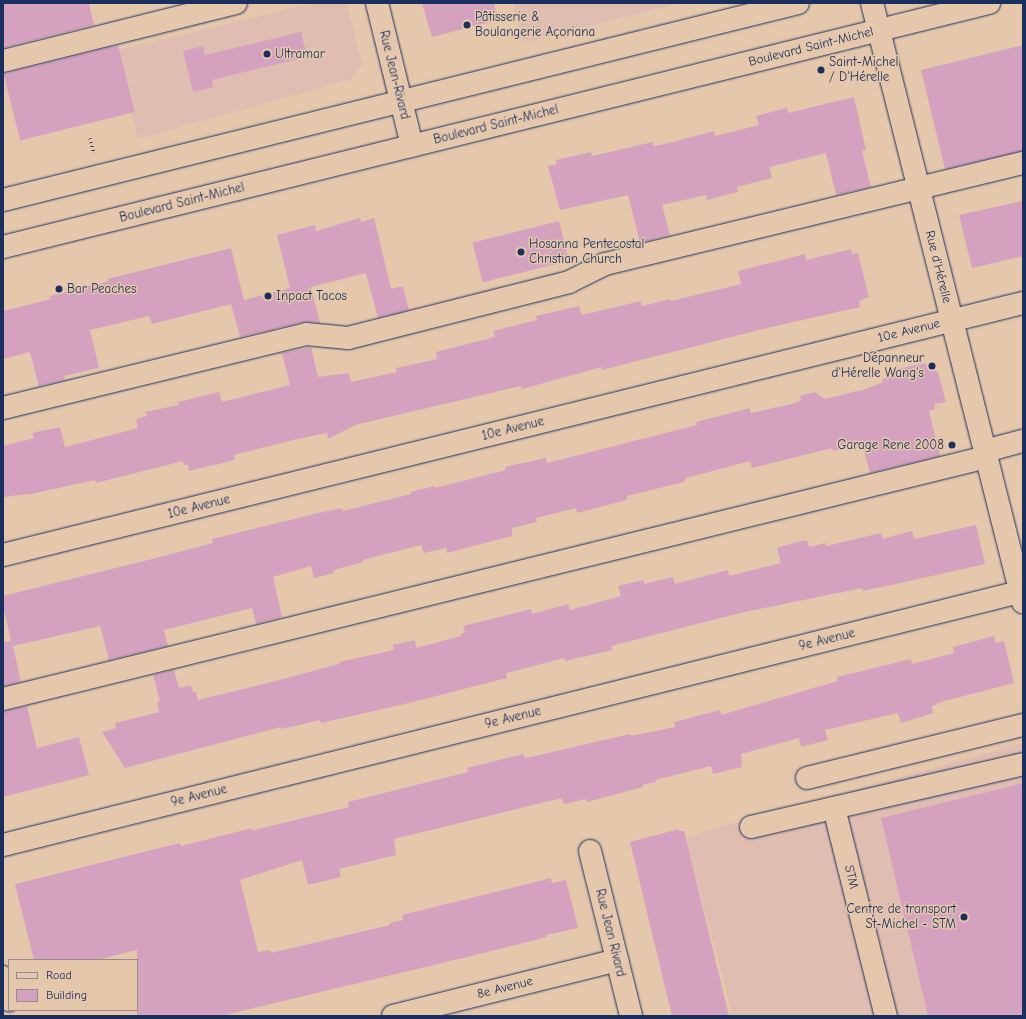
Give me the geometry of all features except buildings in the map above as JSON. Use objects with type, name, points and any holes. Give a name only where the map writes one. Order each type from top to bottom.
[{"type":"street","points":[[3,61],[236,3]]},
{"type":"street","name":"Rue Jean-Rivard","points":[[377,3],[412,146]]},
{"type":"street","points":[[3,200],[401,100],[798,3]]},
{"type":"street","name":"Rue d'Hérelle","points":[[872,3],[1022,595]]},
{"type":"street","name":"Boulevard Saint-Michel","points":[[3,247],[989,3]]},
{"type":"street","points":[[3,408],[306,334],[348,338],[569,282],[605,264],[1023,163]]},
{"type":"street","name":"10e Avenue","points":[[3,555],[1023,303]]},
{"type":"street","points":[[3,700],[986,454],[1023,441]]},
{"type":"street","name":"9e Avenue","points":[[3,845],[1022,595]]},
{"type":"street","points":[[806,778],[1023,725]]},
{"type":"street","points":[[751,827],[1023,764]]},
{"type":"street","name":"STM","points":[[834,808],[886,1016]]},
{"type":"street","name":"Rue Jean Rivard","points":[[590,851],[631,1016]]},
{"type":"street","name":"8e Avenue","points":[[393,1016],[617,960]]},
{"type":"street","points":[[3,977],[8,996]]},
{"type":"path","points":[[90,138],[94,153]]},
{"type":"shaded area","points":[[314,3],[347,3],[362,64],[352,79],[138,139],[115,51]]},
{"type":"shaded area","points":[[513,3],[681,3],[523,43]]},
{"type":"shaded area","points":[[1023,743],[1023,1016],[733,1016],[685,837]]},
{"type":"place","name":"Pâtisserie & Boulangerie Açoriana","points":[[467,25]]},
{"type":"place","name":"Ultramar","points":[[267,54]]},
{"type":"place","name":"Saint-Michel / D'Hérelle","points":[[821,70]]},
{"type":"place","name":"Hosanna Pentecostal Christian Church","points":[[521,252]]},
{"type":"place","name":"Bar Peaches","points":[[59,289]]},
{"type":"place","name":"Inpact Tacos","points":[[268,296]]},
{"type":"place","name":"Dépanneur d'Hérelle Wang's","points":[[932,366]]},
{"type":"place","name":"Garage Rene 2008","points":[[952,445]]},
{"type":"place","name":"Centre de transport St-Michel - STM","points":[[964,917]]}]
